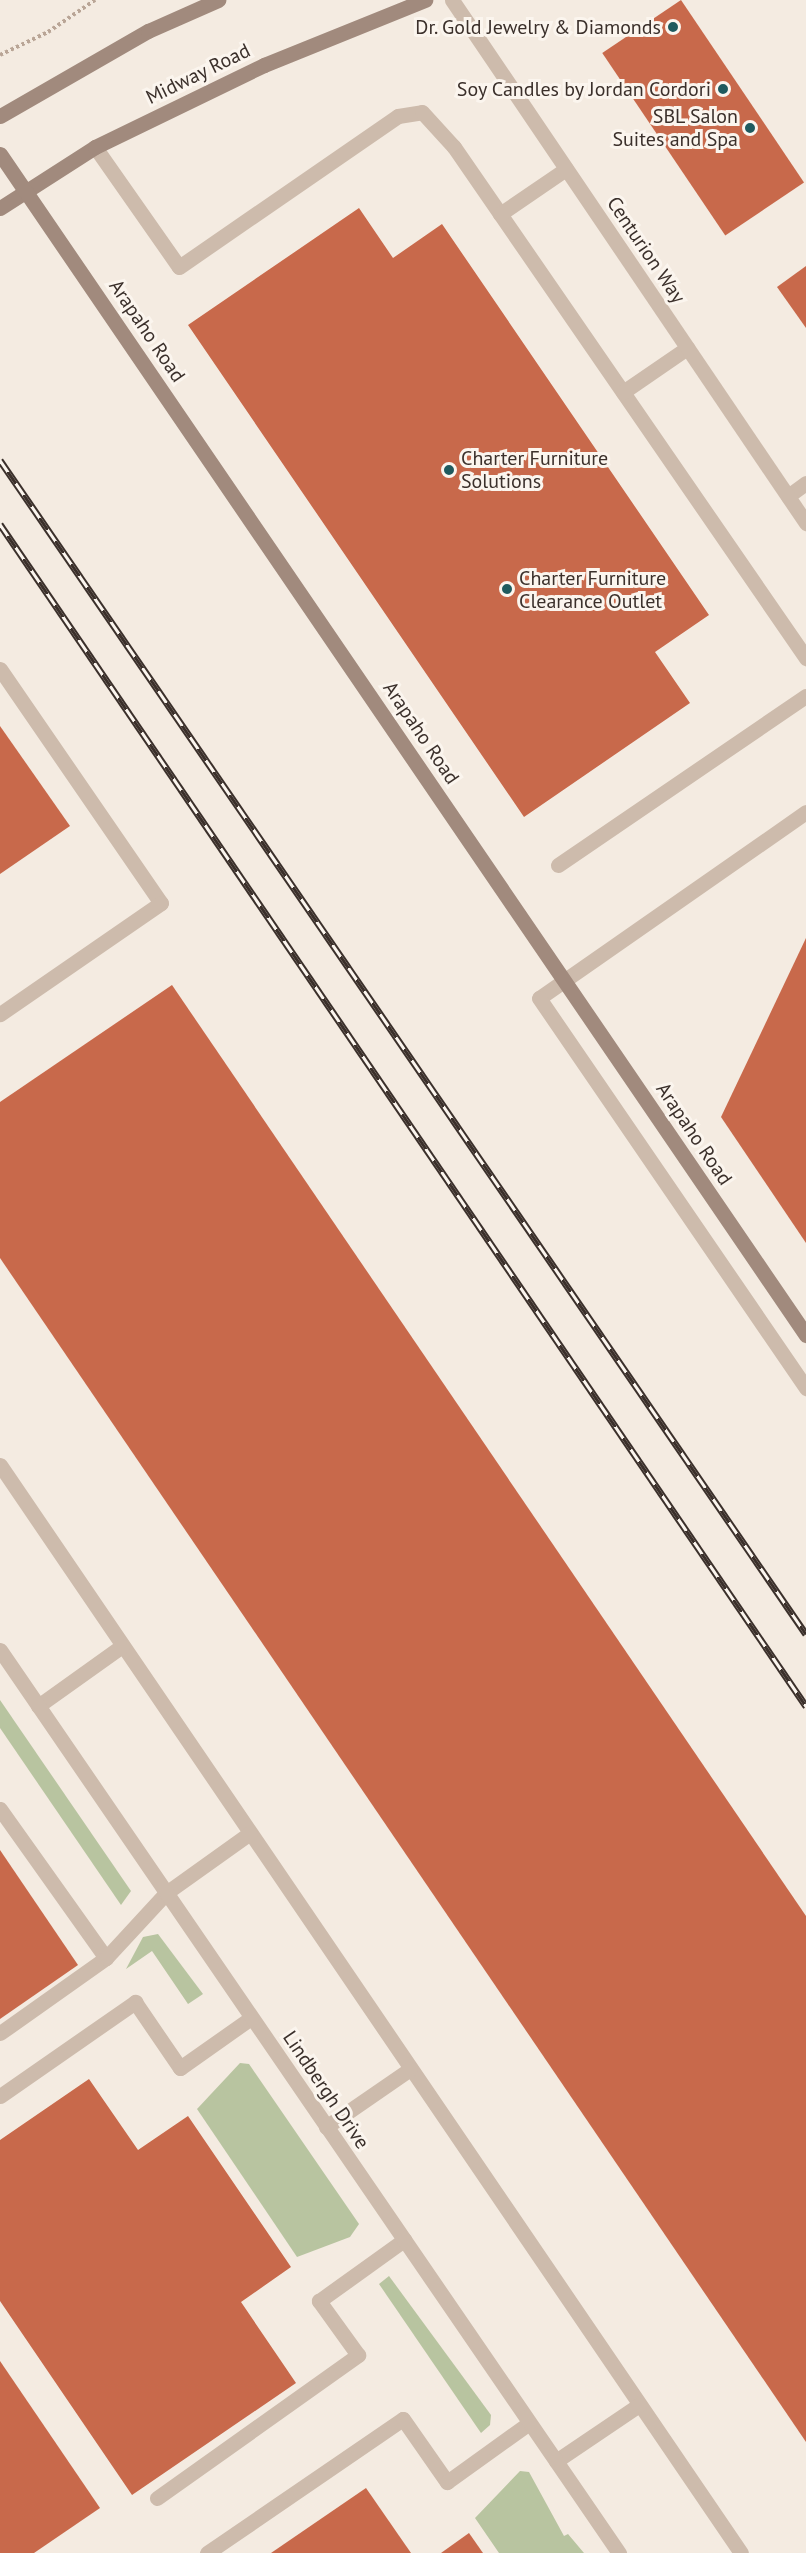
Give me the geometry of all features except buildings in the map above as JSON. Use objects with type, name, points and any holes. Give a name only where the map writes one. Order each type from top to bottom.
[{"type":"main road","points":[[0,116],[148,31],[218,0]]},
{"type":"main road","name":"Midway Road","points":[[0,208],[96,147],[264,65],[425,0]]},
{"type":"main road","name":"Arapaho Road","points":[[0,154],[806,1335]]},
{"type":"street","name":"Centurion Way","points":[[452,0],[806,523]]},
{"type":"street","points":[[96,147],[179,267],[398,116],[422,112],[454,147],[806,658]]},
{"type":"street","points":[[500,214],[566,169]]},
{"type":"street","points":[[623,392],[687,348]]},
{"type":"street","points":[[788,496],[806,483]]},
{"type":"street","points":[[0,669],[161,903],[0,1014]]},
{"type":"street","points":[[558,865],[806,696]]},
{"type":"street","points":[[806,812],[539,998],[806,1388]]},
{"type":"street","points":[[0,1465],[639,2405],[733,2550]]},
{"type":"street","points":[[38,1706],[122,1646]]},
{"type":"street","name":"Lindbergh Drive","points":[[0,1650],[619,2553]]},
{"type":"street","points":[[0,1809],[106,1958]]},
{"type":"street","points":[[0,2033],[106,1958],[166,1893],[250,1833]]},
{"type":"street","points":[[0,2096],[135,2002],[180,2068],[251,2018]]},
{"type":"street","points":[[326,2127],[410,2069]]},
{"type":"street","points":[[157,2498],[358,2355],[319,2301],[404,2240]]},
{"type":"street","points":[[556,2461],[639,2405]]},
{"type":"street","points":[[207,2553],[403,2419],[447,2482],[529,2423]]},
{"type":"path","points":[[0,55],[48,32],[95,0]]},
{"type":"green space","points":[[0,1700],[131,1891],[121,1905],[0,1728]]},
{"type":"green space","points":[[158,1934],[203,1994],[188,2004],[152,1951],[126,1969],[143,1937]]},
{"type":"green space","points":[[240,2063],[249,2064],[359,2224],[350,2237],[297,2257],[197,2109]]},
{"type":"green space","points":[[389,2276],[491,2415],[490,2425],[481,2433],[379,2284]]},
{"type":"green space","points":[[520,2471],[529,2472],[564,2536],[568,2534],[584,2553],[499,2553],[475,2518]]},
{"type":"railway","points":[[0,460],[806,1634]]},
{"type":"railway","points":[[0,524],[806,1706]]},
{"type":"place","name":"Dr. Gold Jewelry & Diamonds","points":[[673,27]]},
{"type":"place","name":"Soy Candles by Jordan Cordori","points":[[723,89]]},
{"type":"place","name":"SBL Salon Suites and Spa","points":[[750,128]]},
{"type":"place","name":"Charter Furniture Solutions","points":[[449,470]]},
{"type":"place","name":"Charter Furniture Clearance Outlet","points":[[507,589]]}]
